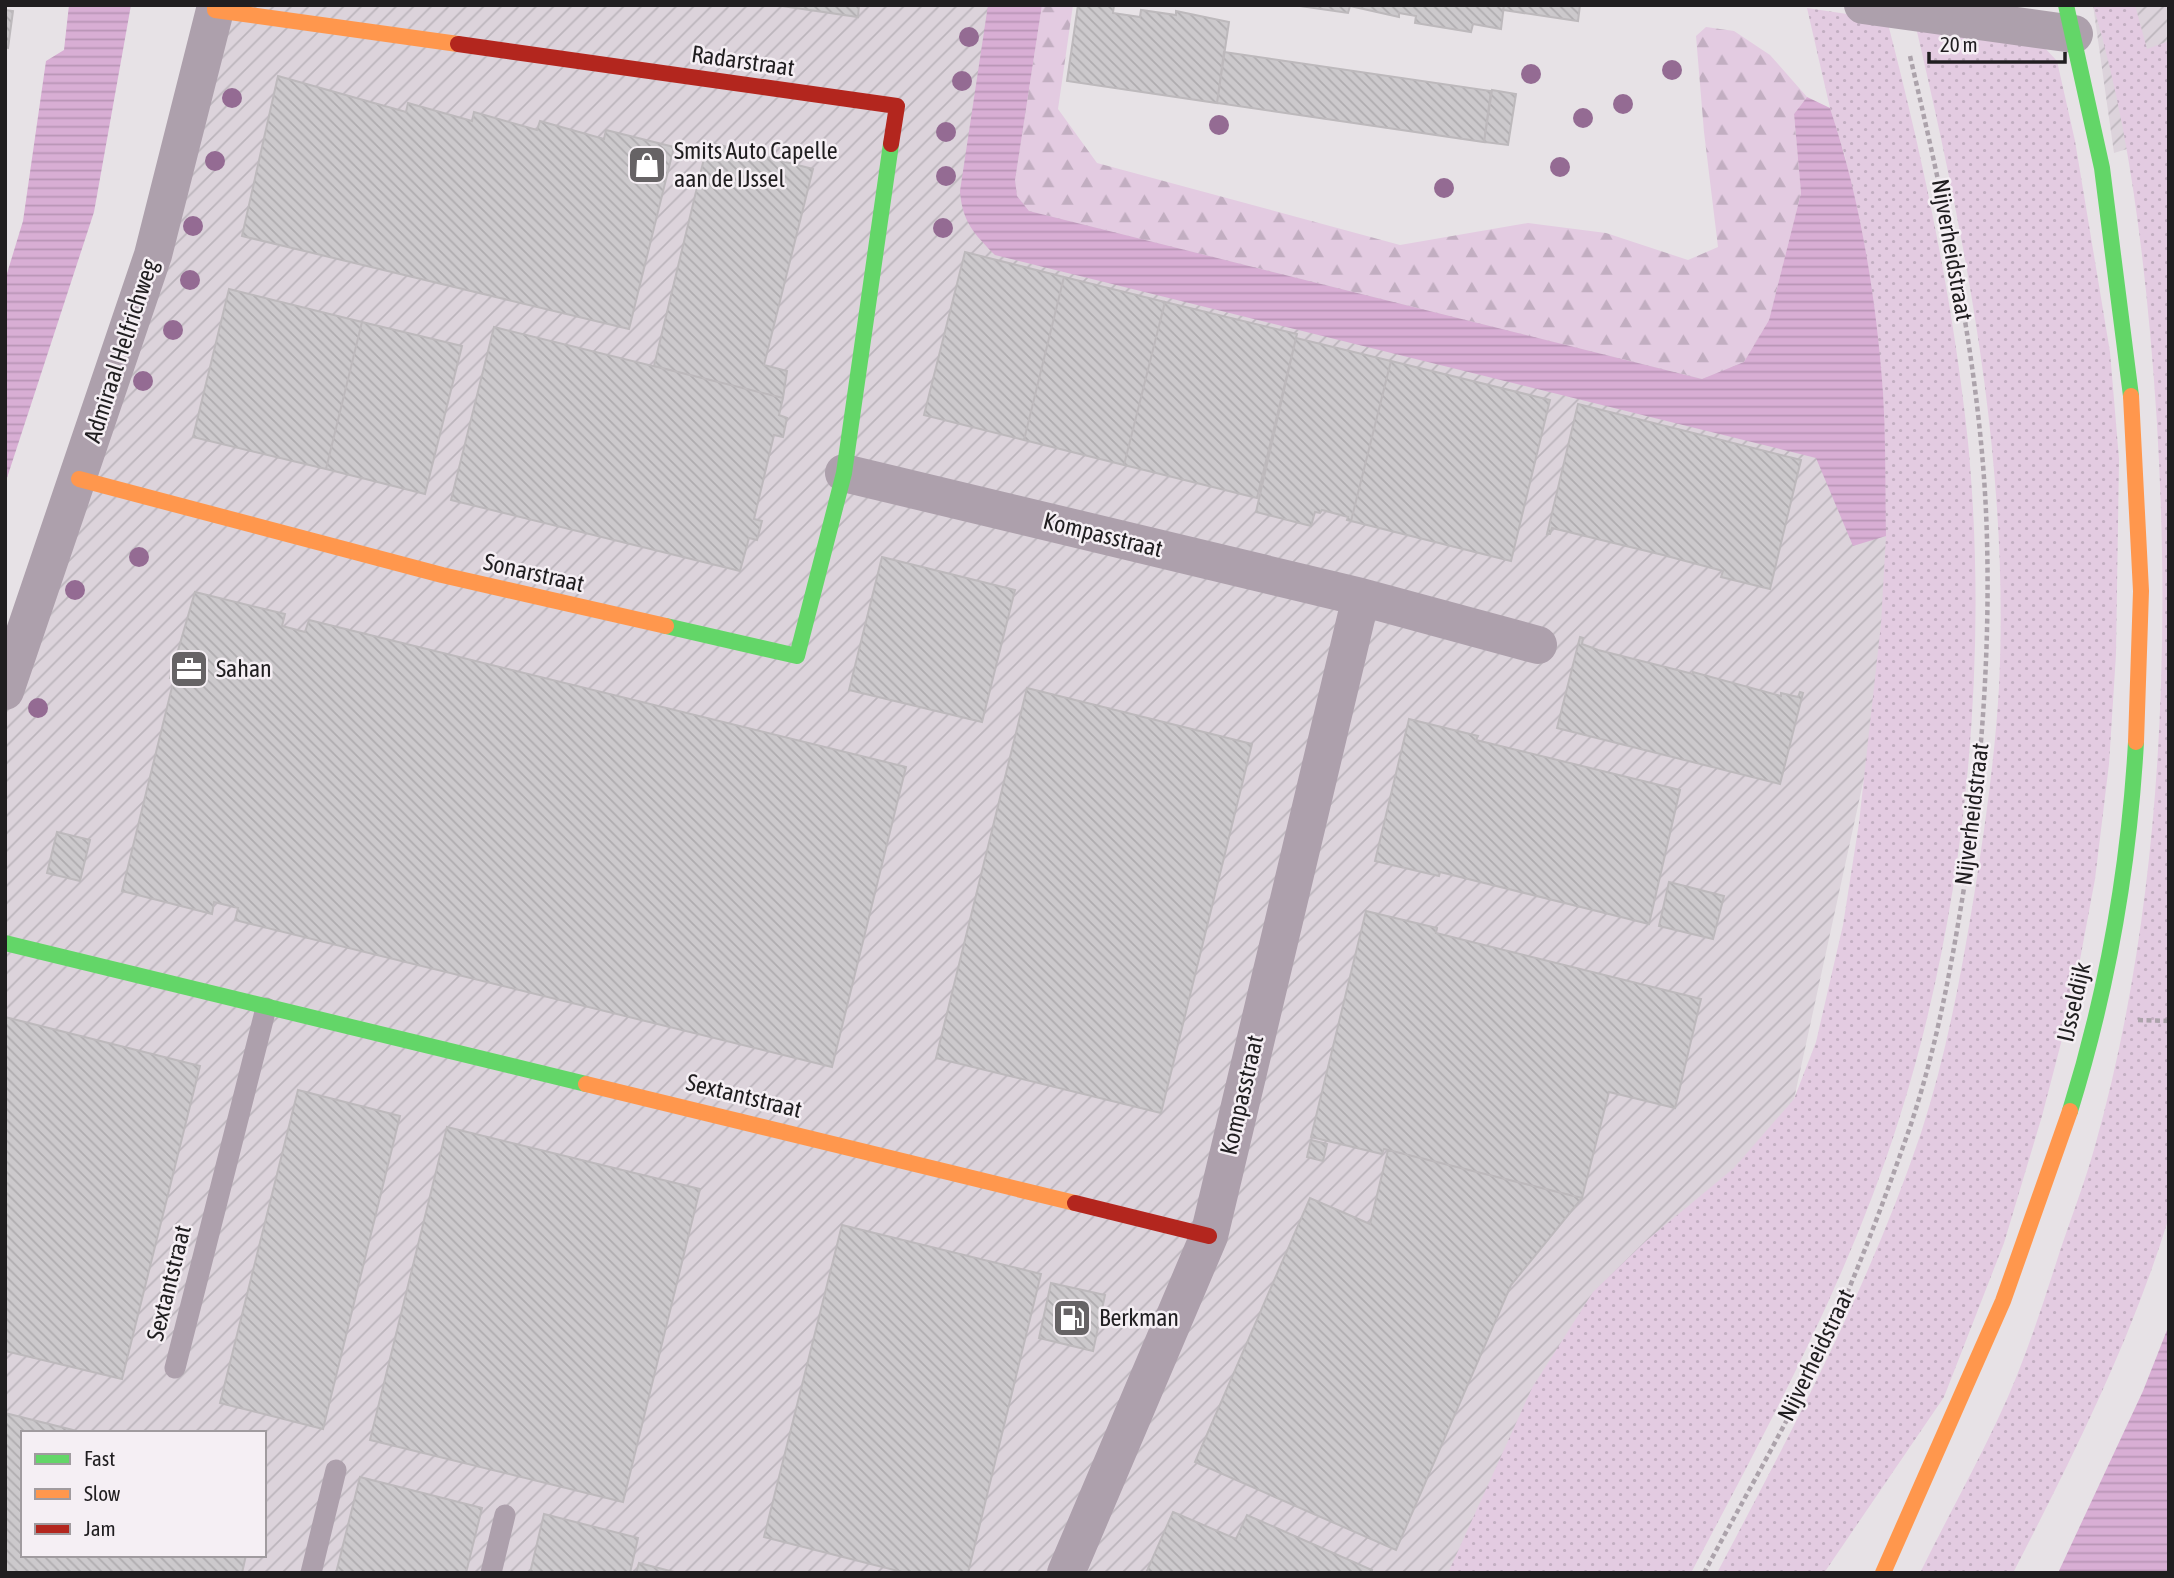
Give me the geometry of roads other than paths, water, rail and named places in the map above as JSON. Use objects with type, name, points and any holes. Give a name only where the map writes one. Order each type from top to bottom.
[{"type":"street","name":"Radarstraat","points":[[215,7],[897,106],[844,473]]},
{"type":"street","name":"Admiraal Helfrichweg","points":[[5,691],[153,256],[215,7]]},
{"type":"street","points":[[1882,8],[2070,20]]},
{"type":"street","name":"IJsseldijk","points":[[1883,1573],[1962,1405],[1996,1325],[2062,1140],[2096,1018],[2124,854],[2140,679],[2139,500],[2133,405],[2112,220],[2093,110],[2070,20]]},
{"type":"street","name":"Sonarstraat","points":[[79,479],[442,575],[797,656],[844,473]]},
{"type":"street","name":"Kompasstraat","points":[[844,473],[1361,597],[1538,645]]},
{"type":"street","name":"Kompasstraat","points":[[1066,1573],[1209,1236],[1361,597]]},
{"type":"street","name":"Sextantstraat","points":[[5,943],[1209,1236]]},
{"type":"lane","name":"Sextantstraat","points":[[175,1368],[266,1008]]},
{"type":"lane","points":[[311,1573],[336,1470]]},
{"type":"lane","points":[[491,1573],[505,1515]]},
{"type":"place","name":"Smits Auto Capelle aan de IJssel","points":[[647,165]]},
{"type":"place","name":"Sahan","points":[[189,669]]},
{"type":"place","name":"Berkman","points":[[1072,1318]]}]
